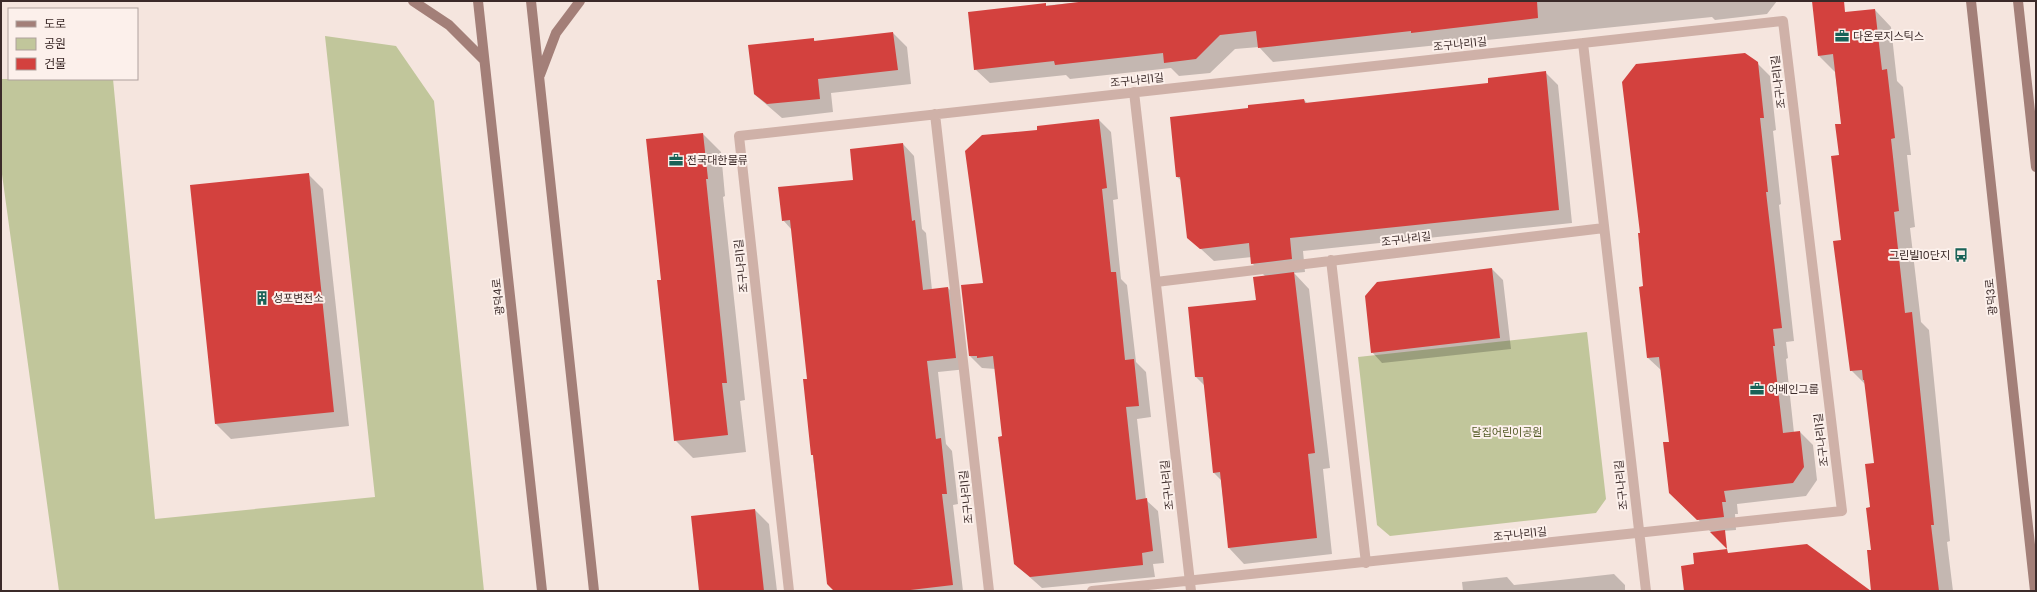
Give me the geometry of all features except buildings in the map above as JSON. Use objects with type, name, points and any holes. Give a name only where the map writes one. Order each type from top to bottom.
[{"type":"main road","points":[[413,1],[449,25],[484,60]]},
{"type":"main road","name":"광덕4로","points":[[478,1],[542,591]]},
{"type":"main road","points":[[531,1],[594,591]]},
{"type":"main road","points":[[539,77],[556,33],[580,1]]},
{"type":"main road","name":"광덕3로","points":[[1971,1],[2035,591]]},
{"type":"main road","points":[[2018,1],[2036,167]]},
{"type":"street","name":"조구나리1길","points":[[789,591],[739,136],[1783,21],[1842,511],[1366,563],[1092,591]]},
{"type":"street","points":[[1583,43],[1604,228]]},
{"type":"street","points":[[1134,92],[1156,282]]},
{"type":"street","name":"조구나리1길","points":[[935,114],[989,591]]},
{"type":"street","name":"조구나리길","points":[[1191,591],[1156,282],[1604,228],[1638,533],[1646,591]]},
{"type":"street","points":[[1331,260],[1366,563]]},
{"type":"green space","points":[[325,36],[396,46],[434,101],[484,591],[59,591],[1,167],[1,79],[113,80],[155,519],[375,497]]},
{"type":"green space","name":"달집어린이공원","points":[[1587,332],[1606,499],[1596,513],[1390,536],[1377,525],[1358,357]]},
{"type":"place","name":"다온로지스틱스","points":[[1842,36]]},
{"type":"place","name":"전국대한물류","points":[[676,160]]},
{"type":"place","name":"그린빌10단지","points":[[1961,255]]},
{"type":"place","name":"성포변전소","points":[[262,298]]},
{"type":"place","name":"어베인그룹","points":[[1757,389]]}]
